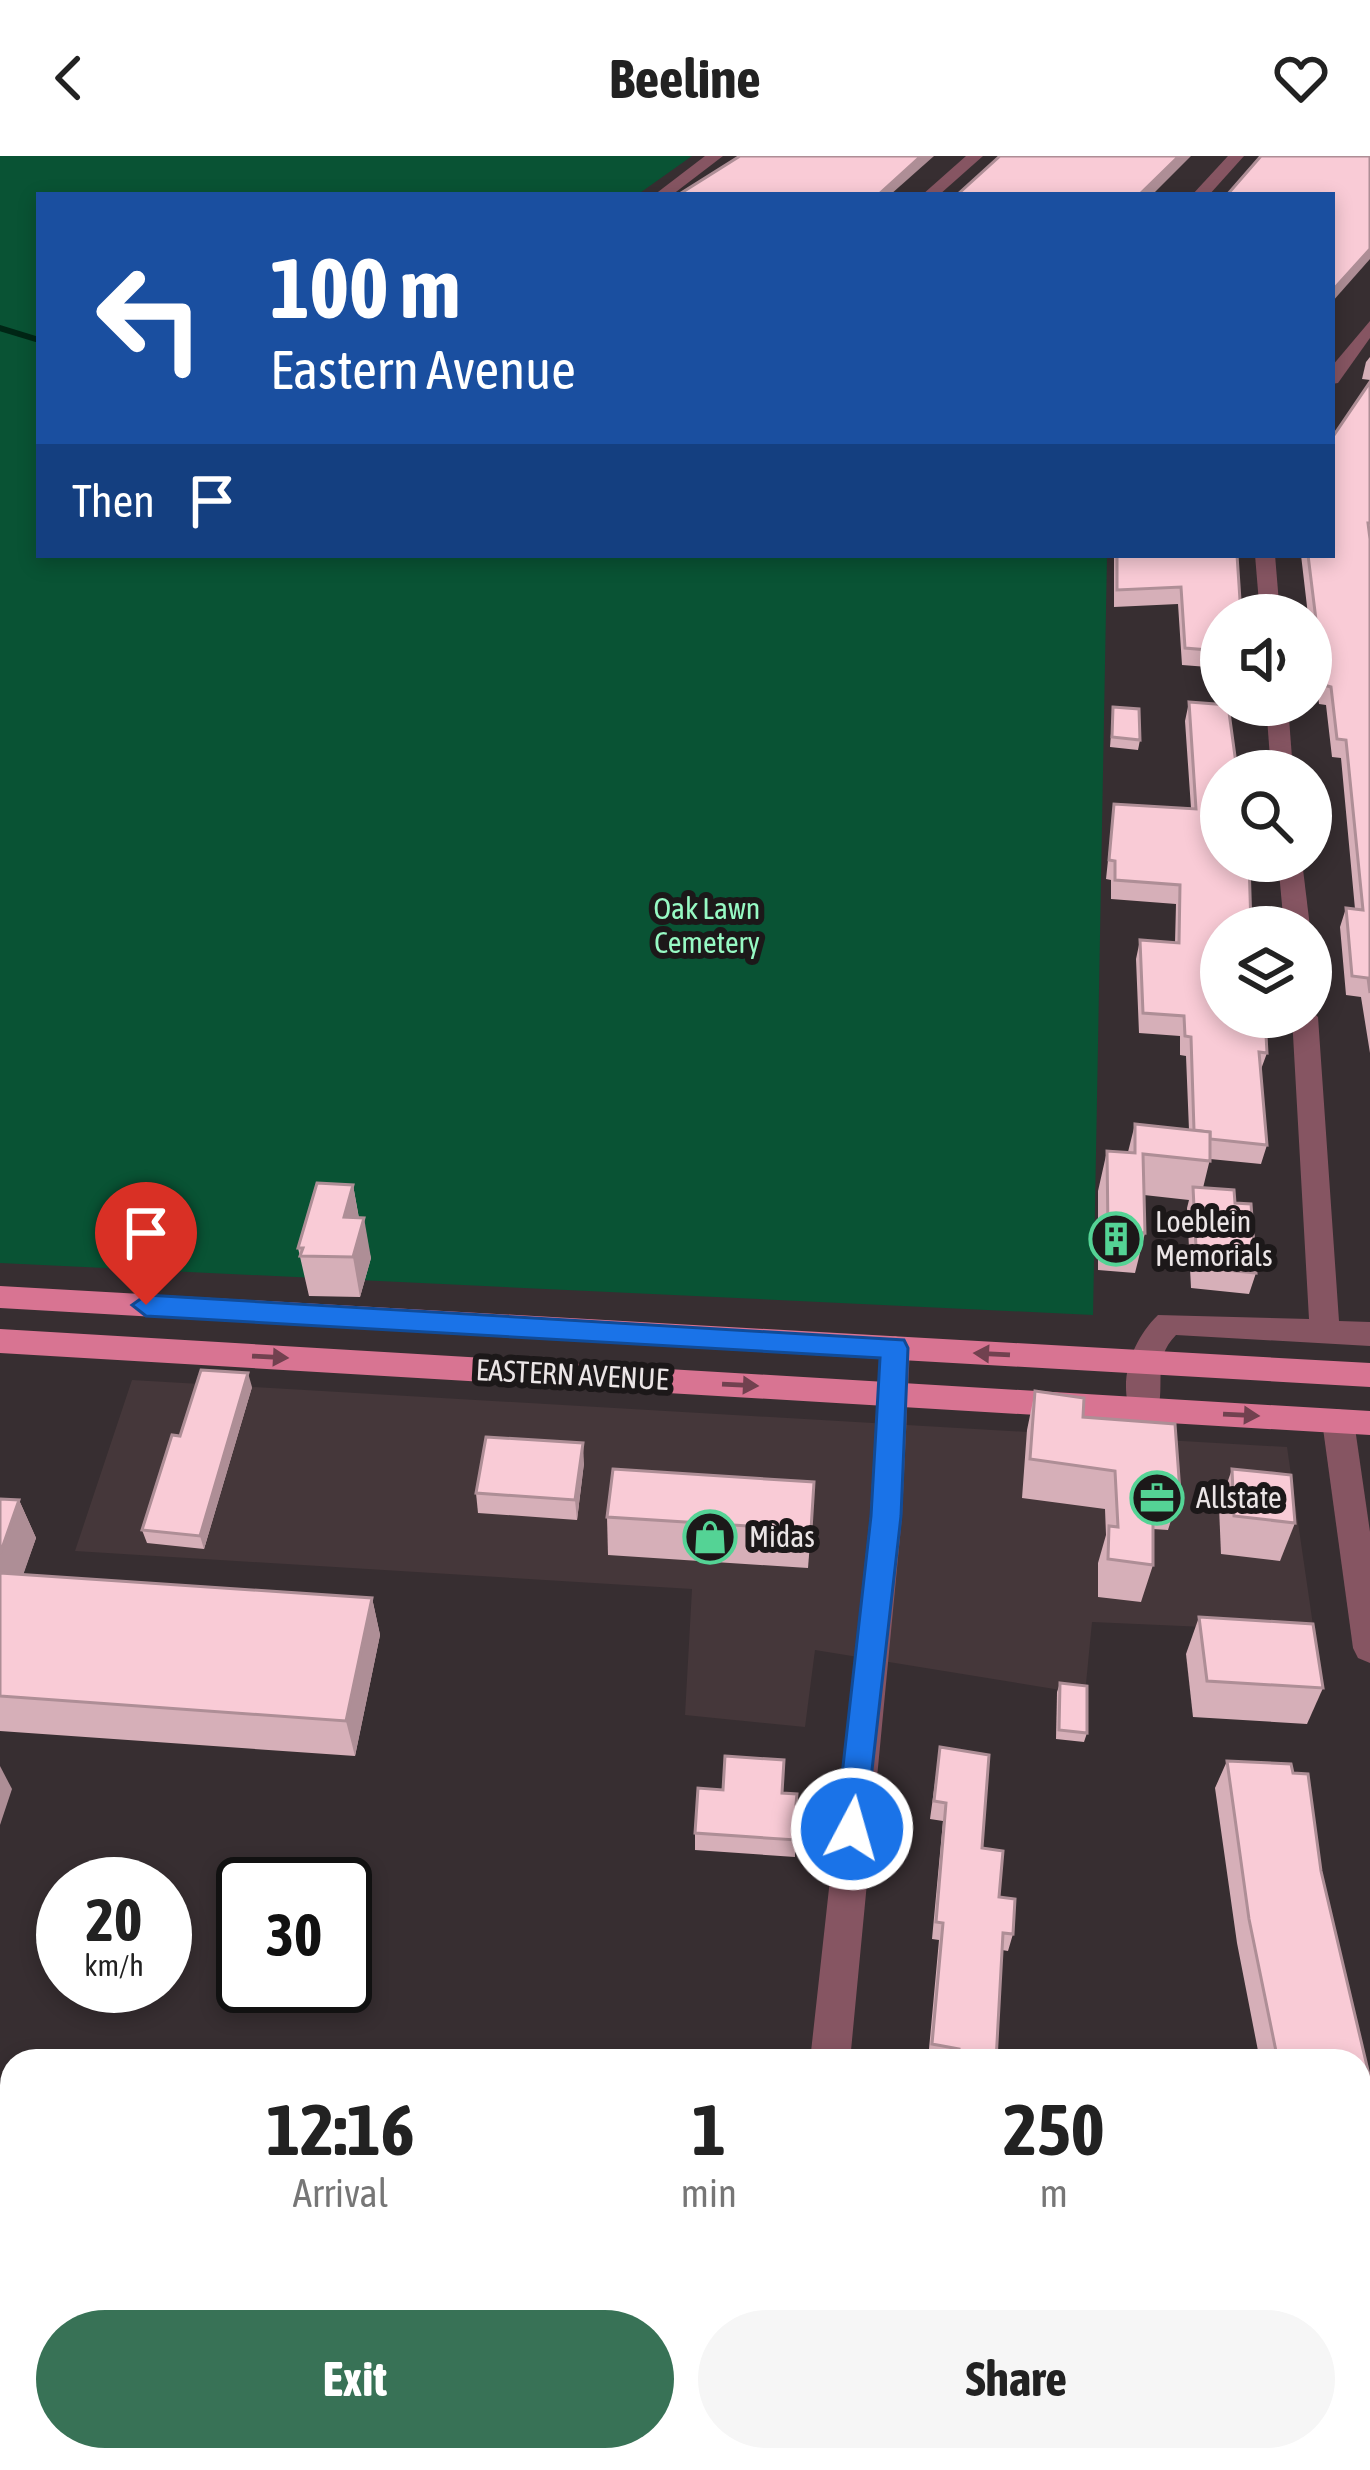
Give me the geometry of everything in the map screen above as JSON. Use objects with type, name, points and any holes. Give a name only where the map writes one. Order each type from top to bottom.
[{"type":"main road","name":"EASTERN AVENUE","points":[[0,1297],[1370,1375]]},
{"type":"main road","name":"EASTERN AVENUE","points":[[0,1341],[1354,1422]]},
{"type":"main road","points":[[1332,1373],[1354,1422]]},
{"type":"street","points":[[666,192],[715,156]]},
{"type":"street","points":[[933,192],[975,156]]},
{"type":"street","points":[[1202,192],[1236,156]]},
{"type":"street","points":[[1335,376],[1362,349],[1370,326]]},
{"type":"street","points":[[1264,558],[1268,594]]},
{"type":"street","points":[[1306,1038],[1325,1332]]},
{"type":"street","points":[[1144,1409],[1141,1362],[1149,1339],[1169,1323],[1370,1334]]},
{"type":"street","points":[[831,2049],[886,1516],[895,1348]]},
{"type":"street","points":[[1354,1422],[1370,1648]]},
{"type":"shaded area","points":[[132,1380],[1287,1447],[1314,1632],[1092,1622],[1085,1694],[815,1650],[805,1727],[685,1715],[692,1589],[75,1551]]},
{"type":"green space","name":"Oak Lawn Cemetery","points":[[0,156],[692,156],[641,192],[36,192],[36,558],[1107,558],[1093,1315],[0,1263]]},
{"type":"building","points":[[740,156],[921,156],[881,192],[683,192]]},
{"type":"building","points":[[1000,156],[1179,156],[1142,192],[960,192]]},
{"type":"building","points":[[1261,156],[1370,156],[1370,249],[1335,288],[1335,192],[1230,192]]},
{"type":"building","points":[[1370,382],[1370,993],[1368,978],[1352,976],[1346,908],[1363,910],[1346,740],[1337,739],[1332,696],[1332,594],[1313,594],[1308,558],[1335,558],[1335,434]]},
{"type":"building","points":[[1117,558],[1237,558],[1240,594],[1200,594],[1200,649],[1185,648],[1181,587],[1117,590]]},
{"type":"building","points":[[1189,702],[1200,703],[1200,726],[1231,726],[1234,750],[1200,750],[1200,882],[1250,882],[1250,906],[1200,906],[1200,1038],[1266,1038],[1267,1053],[1259,1052],[1267,1145],[1210,1139],[1210,1132],[1194,1130],[1191,1037],[1185,1036],[1184,1016],[1143,1013],[1140,940],[1179,943],[1180,885],[1115,880],[1115,861],[1109,860],[1114,804],[1196,809]]},
{"type":"building","points":[[1113,707],[1139,709],[1140,740],[1112,737]]},
{"type":"building","points":[[1135,1124],[1210,1132],[1210,1161],[1143,1154],[1145,1233],[1108,1230],[1107,1151],[1135,1153]]},
{"type":"building","points":[[317,1183],[353,1185],[344,1217],[364,1218],[353,1257],[300,1256],[303,1248],[298,1248]]},
{"type":"building","points":[[1193,1187],[1234,1190],[1235,1203],[1251,1204],[1256,1273],[1197,1267]]},
{"type":"building","points":[[201,1370],[248,1373],[200,1536],[142,1530],[172,1435],[180,1436]]},
{"type":"building","points":[[1035,1391],[1084,1398],[1083,1417],[1175,1424],[1180,1492],[1153,1490],[1153,1565],[1108,1559],[1109,1526],[1118,1527],[1115,1471],[1030,1459]]},
{"type":"building","points":[[486,1437],[583,1443],[575,1500],[476,1493]]},
{"type":"building","points":[[613,1469],[814,1482],[811,1530],[607,1517]]},
{"type":"building","points":[[1232,1469],[1291,1475],[1295,1523],[1234,1516]]},
{"type":"building","points":[[0,1499],[19,1500],[0,1554]]},
{"type":"building","points":[[0,1573],[372,1598],[346,1721],[0,1696]]},
{"type":"building","points":[[1199,1617],[1313,1624],[1323,1688],[1207,1681]]},
{"type":"building","points":[[1060,1683],[1087,1686],[1087,1733],[1059,1730]]},
{"type":"building","points":[[940,1747],[989,1755],[982,1848],[1003,1851],[999,1897],[1015,1899],[1013,1934],[1003,1933],[997,2049],[932,2044],[943,1923],[936,1922],[946,1803],[934,1801]]},
{"type":"building","points":[[725,1756],[784,1760],[782,1793],[797,1794],[796,1804],[810,1805],[809,1835],[796,1834],[796,1840],[695,1833],[698,1788],[723,1790]]},
{"type":"building","points":[[1227,1761],[1291,1764],[1293,1773],[1308,1774],[1321,1871],[1363,2049],[1276,2049],[1249,1919]]},
{"type":"waterway","points":[[0,328],[36,339]]},
{"type":"place","name":"Loeblein Memorials","points":[[1116,1239]]},
{"type":"place","name":"Allstate","points":[[1157,1498]]},
{"type":"place","name":"Midas","points":[[710,1537]]},
{"type":"route","points":[[146,1305],[895,1348],[886,1516],[852,1829]]}]
